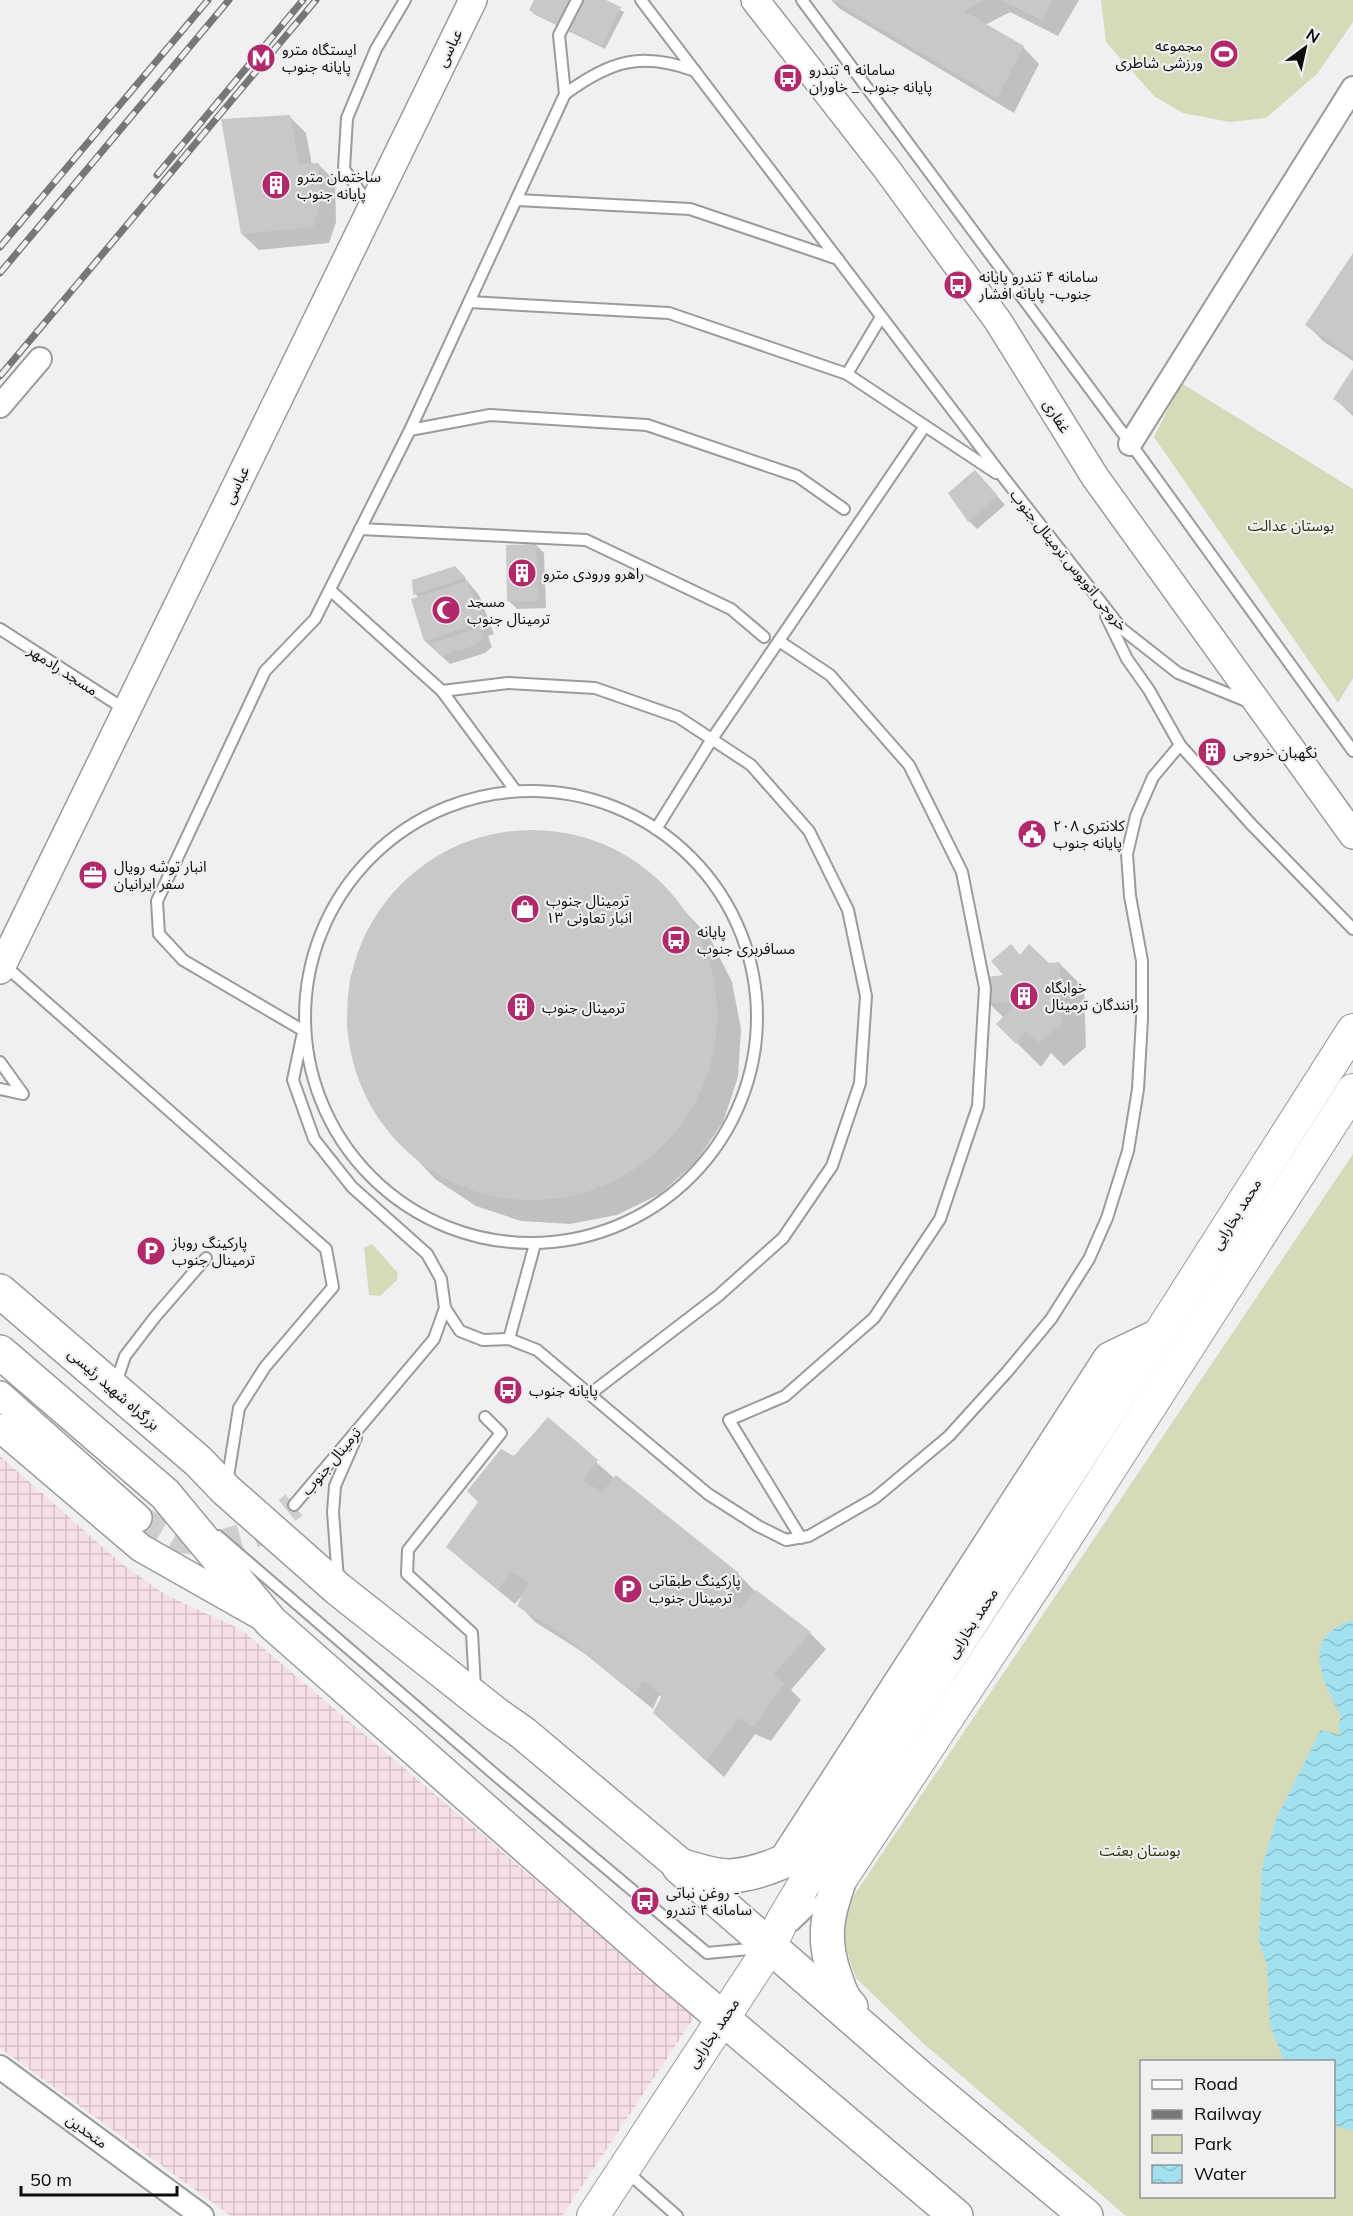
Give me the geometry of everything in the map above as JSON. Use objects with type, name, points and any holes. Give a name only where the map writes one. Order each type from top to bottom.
[{"type":"highway","name":"بزرگراه شهید رئیسی","points":[[0,1292],[198,1461],[226,1490],[338,1589],[523,1733],[600,1798]]},
{"type":"highway","points":[[785,1861],[1110,1359],[1158,1336]]},
{"type":"highway","points":[[0,1350],[165,1494],[271,1622],[674,1977],[956,2216]]},
{"type":"highway","points":[[600,1798],[680,1865],[704,1872],[729,1876],[760,1870],[785,1861],[833,1836]]},
{"type":"highway","points":[[600,1798],[922,2079],[1086,2216]]},
{"type":"highway","points":[[839,1882],[829,1909],[826,1939],[830,1962],[843,1998],[922,2079]]},
{"type":"main road","name":"محمد بخارایی","points":[[593,2216],[770,1947],[782,1921],[833,1836],[1158,1336],[1353,1030]]},
{"type":"main road","name":"محمد بخارایی","points":[[839,1882],[1042,1575],[1353,1090]]},
{"type":"street","name":"عباسی","points":[[2,967],[473,0]]},
{"type":"street","name":"غفاری","points":[[755,0],[886,168],[998,321],[1095,477],[1353,835]]},
{"type":"street","points":[[1130,444],[1353,88]]},
{"type":"street","points":[[0,406],[40,359]]},
{"type":"street","points":[[0,1395],[138,1518]]},
{"type":"street","points":[[0,1428],[141,1548],[271,1622]]},
{"type":"street","name":"متحدین","points":[[0,2067],[202,2216]]},
{"type":"lane","points":[[371,207],[345,169],[347,118],[376,49],[405,0]]},
{"type":"lane","points":[[565,94],[559,35],[577,0]]},
{"type":"lane","name":"خروجی اتوبوس ترمینال جنوب","points":[[641,0],[1004,478],[1122,628],[1179,673],[1262,708]]},
{"type":"lane","points":[[802,0],[1130,444],[1353,751]]},
{"type":"lane","points":[[304,1031],[183,960],[159,934],[157,901],[265,671],[315,619],[330,590],[410,430],[565,94],[587,78],[608,67],[628,62],[671,62],[695,71]]},
{"type":"lane","points":[[517,200],[690,209],[838,259]]},
{"type":"lane","points":[[469,302],[669,313],[847,374],[1004,478]]},
{"type":"lane","points":[[847,374],[881,316]]},
{"type":"lane","points":[[410,430],[490,415],[647,425],[797,476],[844,509]]},
{"type":"lane","points":[[656,829],[712,739],[925,426]]},
{"type":"lane","points":[[360,529],[586,540],[731,609],[764,637]]},
{"type":"lane","points":[[330,590],[442,691],[515,790]]},
{"type":"lane","points":[[1099,599],[1127,659],[1149,690],[1180,745],[1250,823],[1353,928]]},
{"type":"lane","name":"مسجد رادمهر","points":[[0,629],[126,710]]},
{"type":"lane","points":[[779,641],[830,675],[909,765],[962,872],[985,988],[978,1106],[940,1219],[874,1318],[784,1396],[729,1420],[801,1538]]},
{"type":"lane","points":[[442,691],[508,682],[595,688],[678,717],[751,765],[809,831],[848,910],[866,996],[860,1083],[832,1166],[783,1238],[718,1296],[590,1394]]},
{"type":"lane","points":[[445,1308],[460,1331],[483,1340],[509,1339],[537,1350],[708,1494],[758,1526],[786,1540],[809,1536],[875,1498],[949,1436],[1051,1319],[1089,1259],[1107,1218],[1128,1151],[1137,1089],[1142,1019],[1142,961],[1130,896],[1127,854],[1136,816],[1153,777],[1180,745]]},
{"type":"lane","points":[[515,790],[564,793],[613,806],[656,829],[700,866],[732,914],[740,935],[752,968],[758,1025],[749,1081],[726,1134],[690,1179],[645,1214],[591,1236],[535,1244],[477,1237],[424,1217],[377,1184],[340,1139],[315,1088],[304,1031],[308,972],[326,916],[359,867],[404,828],[414,823],[457,802],[515,790]]},
{"type":"lane","points":[[2,967],[326,1249],[333,1287],[265,1367],[239,1408],[226,1490]]},
{"type":"lane","name":"ترمینال جنوب","points":[[294,1505],[434,1339],[445,1308],[441,1279],[428,1254],[352,1187],[314,1139],[293,1080],[304,1031]]},
{"type":"lane","points":[[0,1062],[24,1094],[0,1089]]},
{"type":"lane","points":[[509,1339],[535,1244]]},
{"type":"lane","points":[[114,1389],[125,1356],[206,1257]]},
{"type":"lane","points":[[0,1350],[707,1953],[770,1947],[839,1882]]},
{"type":"lane","points":[[485,1418],[501,1434],[408,1550],[406,1574],[472,1633],[475,1688],[496,1714]]},
{"type":"lane","points":[[338,1589],[333,1512],[336,1486],[360,1427]]},
{"type":"lane","points":[[623,2169],[677,2216]]},
{"type":"shaded area","points":[[0,1456],[122,1564],[166,1595],[242,1630],[695,2016],[562,2216],[231,2216],[0,2048]]},
{"type":"green space","name":"مجموعه ورزشی شاطری","points":[[1101,0],[1353,0],[1353,22],[1317,74],[1266,118],[1230,122],[1183,113],[1154,96],[1106,42]]},
{"type":"green space","name":"بوستان عدالت","points":[[1181,383],[1353,489],[1353,678],[1338,703],[1154,437]]},
{"type":"green space","name":"بوستان بعثت","points":[[1353,1154],[1353,2216],[1126,2216],[924,2044],[856,1978],[839,1929],[838,1919]]},
{"type":"green space","points":[[372,1244],[398,1273],[397,1280],[380,1296],[369,1295],[364,1247]]},
{"type":"water","points":[[1353,1620],[1353,2131],[1335,2125],[1335,2060],[1284,2060],[1270,2025],[1267,1965],[1259,1941],[1262,1868],[1276,1819],[1321,1730],[1341,1735],[1338,1726],[1341,1716],[1327,1688],[1320,1660],[1320,1648],[1326,1637],[1336,1627]]},
{"type":"building","points":[[534,0],[606,0],[621,7],[602,47],[529,10]]},
{"type":"building","points":[[833,0],[985,0],[964,11],[1024,46],[997,98]]},
{"type":"building","points":[[1001,0],[1053,0],[1042,20]]},
{"type":"building","name":"ساختمان مترو پایانه جنوب","points":[[290,115],[299,164],[319,163],[320,205],[313,227],[241,234],[221,119]]},
{"type":"building","points":[[1353,253],[1353,357],[1305,325]]},
{"type":"building","points":[[1353,368],[1353,412],[1333,399]]},
{"type":"building","points":[[975,470],[998,496],[968,522],[948,493]]},
{"type":"building","name":"راهرو ورودی مترو","points":[[536,544],[538,601],[507,601],[506,545]]},
{"type":"building","points":[[455,566],[466,578],[413,595],[412,580]]},
{"type":"building","name":"مسجد ترمینال جنوب","points":[[467,581],[482,622],[424,641],[411,599]]},
{"type":"building","points":[[480,627],[484,639],[476,645],[441,656],[431,644]]},
{"type":"building","name":"نگهبان خروجی","points":[[1205,745],[1223,746],[1219,758],[1201,758]]},
{"type":"building","points":[[532,830],[568,834],[603,844],[635,861],[663,884],[686,912],[703,944],[713,979],[717,1015],[713,1051],[703,1086],[686,1118],[663,1146],[635,1169],[603,1186],[568,1196],[532,1200],[496,1196],[461,1186],[429,1169],[401,1146],[378,1118],[361,1086],[351,1051],[347,1015],[351,979],[361,944],[378,912],[401,884],[429,861],[461,844],[496,834]]},
{"type":"building","name":"خوابگاه رانندگان ترمینال","points":[[1011,944],[1020,955],[1029,944],[1049,963],[1060,962],[1062,1023],[1039,1043],[1026,1030],[1016,1044],[996,1024],[1017,1003],[987,1003],[987,977],[1003,975],[991,961]]},
{"type":"building","name":"پارکینگ طبقاتی ترمینال جنوب","points":[[548,1417],[598,1460],[583,1480],[602,1492],[616,1475],[739,1573],[725,1598],[740,1609],[756,1590],[811,1632],[773,1675],[785,1683],[754,1726],[738,1718],[707,1761],[653,1713],[662,1695],[642,1680],[636,1694],[566,1637],[517,1606],[529,1582],[511,1571],[498,1589],[446,1547],[478,1502],[467,1491],[501,1449],[514,1456]]},
{"type":"tunnel","points":[[138,1518],[176,1539],[219,1544],[260,1532],[294,1505]]},
{"type":"railway","points":[[0,247],[208,0]]},
{"type":"railway","points":[[0,273],[229,0]]},
{"type":"railway","points":[[157,175],[303,0]]},
{"type":"railway","points":[[0,376],[316,0]]},
{"type":"place","name":"مجموعه ورزشی شاطری","points":[[1224,54]]},
{"type":"place","name":"ایستگاه مترو پایانه جنوب","points":[[261,58]]},
{"type":"place","name":"سامانه ۹ تندرو پایانه جنوب _ خاوران","points":[[788,78]]},
{"type":"place","name":"ساختمان مترو پایانه جنوب","points":[[276,185]]},
{"type":"place","name":"سامانه ۴ تندرو پایانه جنوب- پایانه افشار","points":[[958,285]]},
{"type":"place","name":"راهرو ورودی مترو","points":[[522,573]]},
{"type":"place","name":"مسجد ترمینال جنوب","points":[[446,610]]},
{"type":"place","name":"نگهبان خروجی","points":[[1212,752]]},
{"type":"place","name":"کلانتری ۲۰۸ پایانه جنوب","points":[[1032,834]]},
{"type":"place","name":"انبار توشه رویال سفر ایرانیان","points":[[93,875]]},
{"type":"place","name":"ترمینال جنوب انبار تعاونی ۱۳","points":[[525,909]]},
{"type":"place","name":"پایانه مسافربری جنوب","points":[[676,940]]},
{"type":"place","name":"خوابگاه رانندگان ترمینال","points":[[1024,996]]},
{"type":"place","name":"ترمینال جنوب","points":[[521,1007]]},
{"type":"place","name":"پارکینگ روباز ترمینال جنوب","points":[[151,1251]]},
{"type":"place","name":"پایانه جنوب","points":[[508,1390]]},
{"type":"place","name":"پارکینگ طبقاتی ترمینال جنوب","points":[[628,1589]]},
{"type":"place","name":"روغن نباتی - سامانه ۴ تندرو","points":[[645,1901]]}]
